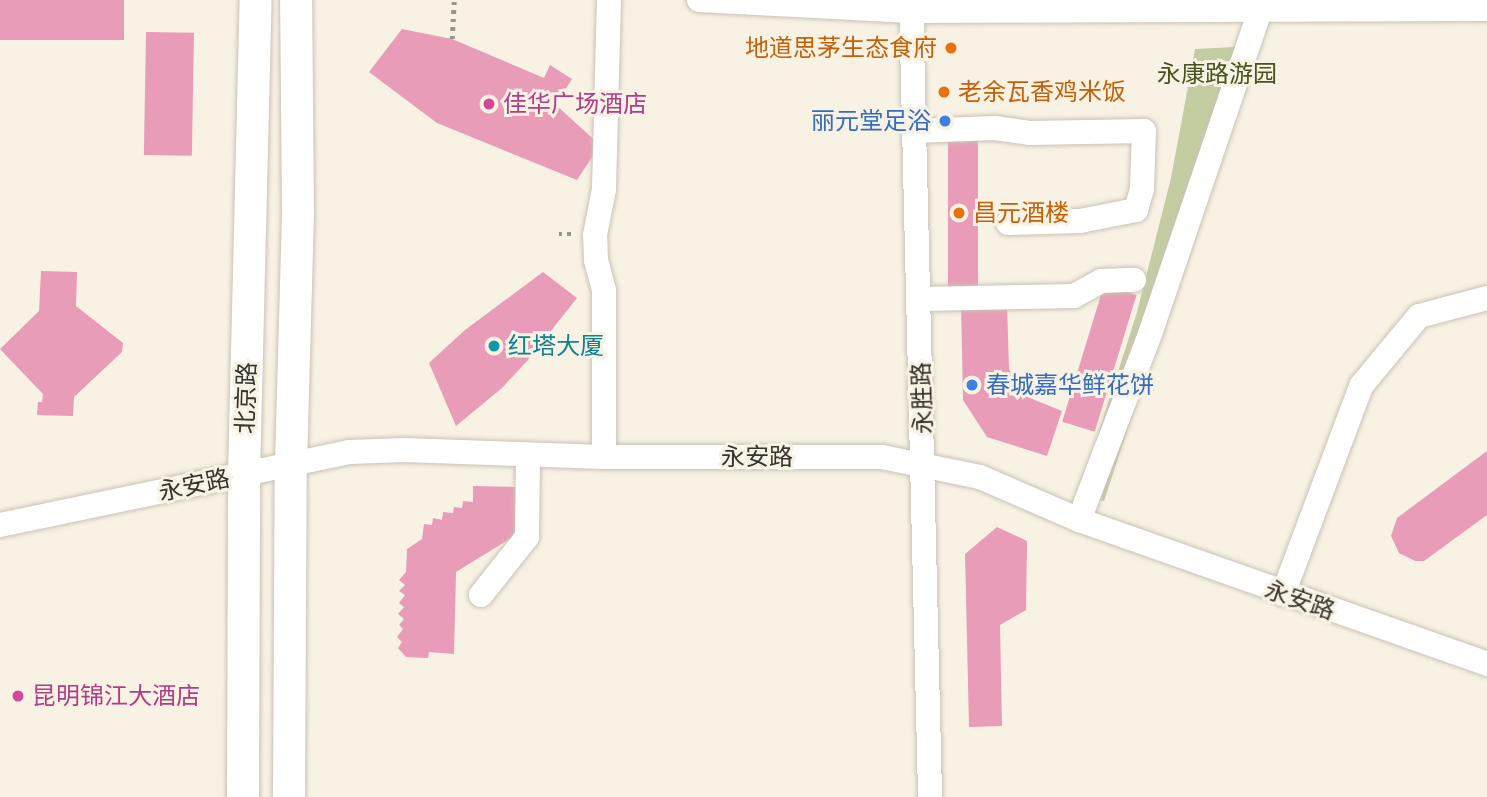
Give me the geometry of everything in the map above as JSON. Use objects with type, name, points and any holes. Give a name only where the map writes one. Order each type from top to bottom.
[{"type":"main road","name":"北京路","points":[[243,797],[244,475],[256,0]]},
{"type":"main road","name":"北京路","points":[[289,797],[291,464],[298,215],[296,0]]},
{"type":"street","points":[[604,457],[604,290],[596,260],[595,235],[604,189],[609,0]]},
{"type":"street","points":[[699,0],[911,6],[1260,10],[1487,9]]},
{"type":"street","name":"永胜路","points":[[911,6],[930,797]]},
{"type":"street","points":[[1079,520],[1155,318],[1260,10]]},
{"type":"street","points":[[915,131],[995,128],[1030,133],[1144,131],[1142,189],[1136,210],[1080,221],[1008,223]]},
{"type":"street","points":[[919,299],[1074,296],[1101,281],[1134,280]]},
{"type":"street","points":[[1283,594],[1361,386],[1419,316],[1487,298]]},
{"type":"street","name":"永安路","points":[[0,525],[349,452],[404,450],[604,457],[882,457],[980,477],[1079,520],[1487,664]]},
{"type":"street","points":[[481,596],[527,537],[528,455]]},
{"type":"path","points":[[452,39],[454,0]]},
{"type":"path","points":[[559,234],[567,234]]},
{"type":"green space","name":"永康路游园","points":[[1253,46],[1104,501],[1079,495],[1137,312],[1171,178],[1195,49]]},
{"type":"building","points":[[0,0],[124,0],[124,40],[0,40]]},
{"type":"building","points":[[402,29],[452,39],[544,78],[550,65],[572,79],[556,105],[600,145],[577,180],[437,123],[369,72]]},
{"type":"building","points":[[146,32],[194,33],[192,156],[144,155]]},
{"type":"building","points":[[948,135],[978,135],[978,292],[948,292]]},
{"type":"building","points":[[41,271],[77,272],[76,306],[123,343],[122,352],[74,397],[73,416],[37,415],[38,402],[42,402],[43,394],[0,349],[39,311]]},
{"type":"building","name":"红塔大厦","points":[[543,272],[577,298],[502,388],[456,426],[429,363],[465,330]]},
{"type":"building","points":[[1104,285],[1137,295],[1095,432],[1062,422]]},
{"type":"building","points":[[1007,304],[1009,369],[1025,396],[1062,411],[1047,456],[987,437],[963,400],[961,305]]},
{"type":"building","points":[[1487,451],[1487,515],[1424,561],[1415,561],[1399,553],[1391,536],[1397,518]]},
{"type":"building","points":[[473,486],[517,487],[516,535],[456,572],[454,654],[429,652],[428,658],[406,657],[398,648],[402,642],[397,637],[403,629],[399,625],[404,619],[398,614],[404,607],[399,603],[405,595],[399,591],[405,585],[399,580],[406,572],[407,549],[422,539],[424,524],[432,525],[433,518],[442,520],[443,512],[453,513],[454,507],[462,508],[463,501],[473,502]]},
{"type":"building","points":[[997,527],[1027,541],[1026,610],[1000,625],[1002,726],[969,727],[965,554]]},
{"type":"place","name":"地道思茅生态食府","points":[[951,48]]},
{"type":"place","name":"老余瓦香鸡米饭","points":[[944,92]]},
{"type":"place","name":"佳华广场酒店","points":[[489,104]]},
{"type":"place","name":"丽元堂足浴","points":[[945,121]]},
{"type":"place","name":"昌元酒楼","points":[[959,213]]},
{"type":"place","name":"红塔大厦","points":[[494,346]]},
{"type":"place","name":"春城嘉华鲜花饼","points":[[972,385]]},
{"type":"place","name":"昆明锦江大酒店","points":[[18,696]]}]
